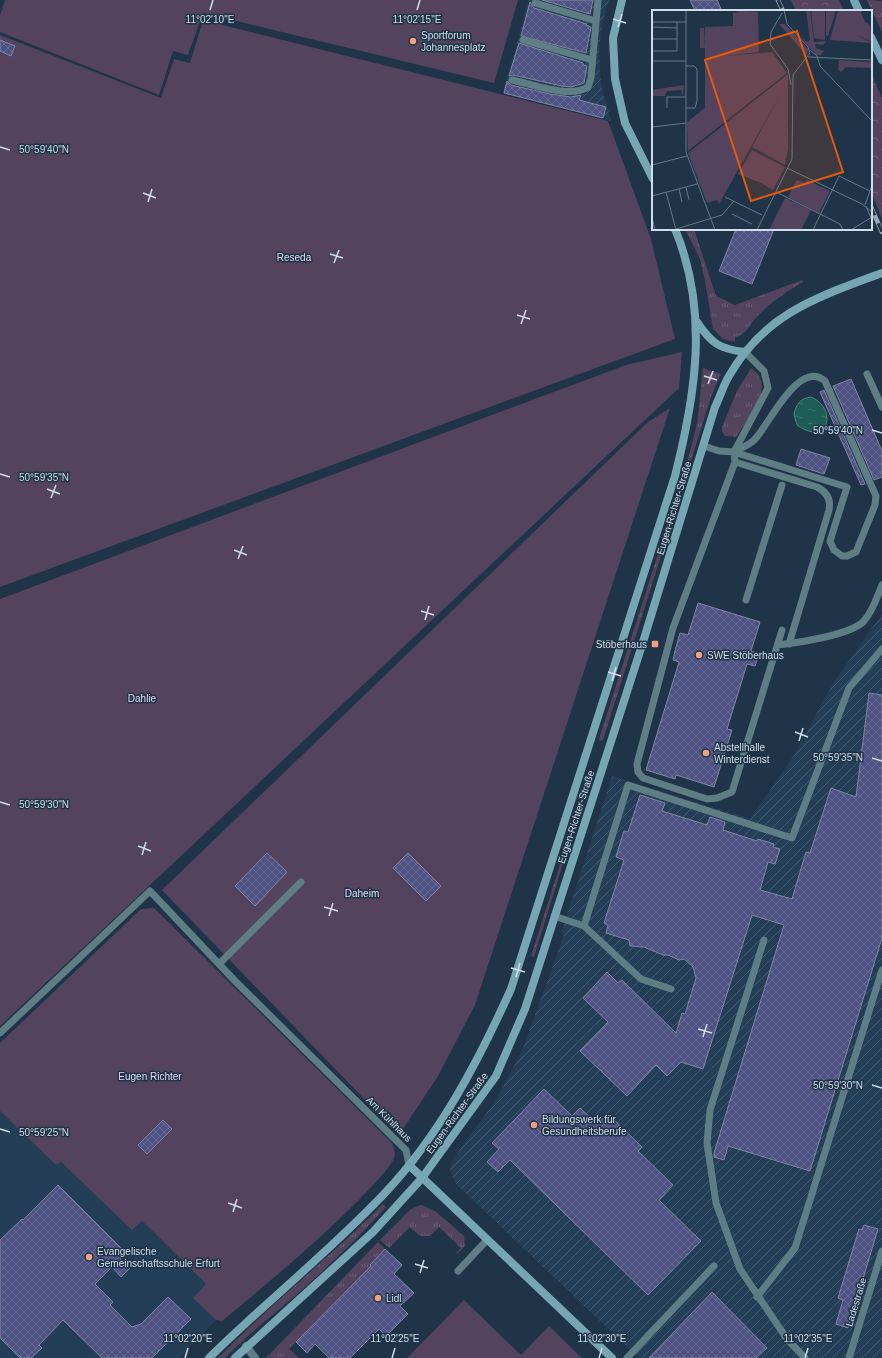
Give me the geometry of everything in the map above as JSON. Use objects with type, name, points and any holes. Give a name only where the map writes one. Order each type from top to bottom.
[{"type":"main road","points":[[622,0],[613,38],[614,79],[625,123],[652,177]]},
{"type":"main road","points":[[854,0],[859,10]]},
{"type":"main road","points":[[872,39],[882,60]]},
{"type":"main road","name":"Eugen-Richter-Straße","points":[[209,1358],[322,1254],[384,1194],[409,1165],[460,1092],[487,1042],[511,989],[675,476],[686,432],[694,388],[696,321],[688,268],[675,230]]},
{"type":"main road","name":"Eugen-Richter-Straße","points":[[235,1358],[246,1346],[373,1232],[422,1178],[496,1076],[525,1009],[643,642],[715,407],[728,377],[745,352],[760,336],[791,311],[830,292],[882,273]]},
{"type":"main road","points":[[696,321],[705,334],[721,348],[745,352]]},
{"type":"main road","name":"Am Kühlhaus","points":[[409,1165],[612,1358]]},
{"type":"street","points":[[246,1346],[256,1358]]},
{"type":"lane","points":[[512,80],[570,92],[582,91],[588,87],[591,78],[598,0]]},
{"type":"lane","points":[[535,3],[596,21]]},
{"type":"lane","points":[[522,40],[592,60]]},
{"type":"lane","points":[[745,352],[764,370],[768,388],[734,452],[735,462],[673,628],[637,764],[638,772],[643,778],[707,799],[717,798],[732,792],[782,630]]},
{"type":"lane","points":[[868,374],[882,408]]},
{"type":"lane","points":[[704,446],[719,451],[734,452],[847,487],[830,541],[834,550],[838,554],[847,556],[856,552],[875,505],[876,496],[825,381],[821,377],[813,376],[796,383],[754,440],[734,452]]},
{"type":"lane","points":[[735,462],[817,487],[825,492],[829,501],[829,510],[789,644]]},
{"type":"lane","points":[[746,600],[782,485]]},
{"type":"lane","points":[[778,645],[808,641],[842,632],[862,622],[870,613],[882,585]]},
{"type":"lane","points":[[584,926],[628,785],[792,838],[849,688],[882,649]]},
{"type":"lane","points":[[219,964],[301,882]]},
{"type":"lane","name":"Am Kühlhaus","points":[[0,1033],[150,891],[219,964],[406,1150],[409,1165]]},
{"type":"lane","points":[[554,916],[584,926],[641,979],[671,989]]},
{"type":"lane","points":[[764,940],[710,1110],[707,1143],[716,1203],[740,1269],[757,1297],[787,1339],[805,1358]]},
{"type":"lane","points":[[757,1297],[795,1248],[882,970]]},
{"type":"lane","points":[[458,1271],[487,1240]]},
{"type":"lane","name":"Ladestraße","points":[[849,1358],[882,1251]]},
{"type":"lane","points":[[627,1358],[714,1266]]},
{"type":"shaded area","points":[[529,0],[609,0],[602,25],[599,51],[601,84],[611,121],[503,93]]},
{"type":"shaded area","points":[[882,614],[882,1358],[639,1358],[455,1183],[450,1169],[453,1159],[491,1107],[523,1048],[564,935],[561,934],[612,776],[750,819],[791,760],[834,682]]},
{"type":"shaded area","name":"Evangelische Gemeinschaftsschule Erfurt","points":[[0,1111],[56,1165],[61,1162],[133,1230],[141,1221],[206,1284],[193,1298],[216,1320],[179,1358],[0,1358]]},
{"type":"green space","name":"Sportforum Johannesplatz","points":[[5,0],[518,0],[494,83],[203,13],[188,55],[173,51],[159,95],[0,32],[0,16]]},
{"type":"green space","points":[[791,0],[839,0],[844,10],[796,10]]},
{"type":"green space","points":[[867,0],[882,1],[882,32],[872,10]]},
{"type":"green space","name":"Reseda","points":[[203,20],[608,121],[651,239],[675,339],[0,587],[0,35],[161,98],[174,59],[190,63]]},
{"type":"green space","points":[[872,75],[882,98],[882,219],[872,194]]},
{"type":"green space","points":[[686,230],[694,230],[716,296],[735,305],[802,280],[803,282],[764,309],[743,333],[735,337],[735,342],[723,339],[713,329],[700,259]]},
{"type":"green space","name":"Dahlie","points":[[682,352],[679,388],[0,1026],[0,599],[626,365]]},
{"type":"green space","points":[[703,368],[721,374],[711,397],[603,740],[600,741],[599,739],[687,463],[697,424]]},
{"type":"green space","points":[[751,368],[759,376],[762,383],[759,400],[736,437],[725,436],[722,431],[722,427],[737,391]]},
{"type":"green space","name":"Daheim","points":[[670,408],[475,1005],[438,1076],[399,1135],[162,890],[648,422]]},
{"type":"green space","points":[[588,781],[534,957],[531,956],[586,783]]},
{"type":"green space","name":"Eugen Richter","points":[[154,908],[392,1143],[395,1154],[388,1168],[378,1180],[343,1216],[275,1277],[222,1321],[216,1320],[193,1298],[206,1284],[142,1221],[132,1230],[61,1162],[56,1165],[0,1111],[0,1043],[141,909]]},
{"type":"green space","points":[[383,1204],[386,1207],[325,1269],[253,1331],[225,1358],[218,1358],[238,1338]]},
{"type":"green space","points":[[421,1205],[435,1211],[464,1236],[465,1246],[457,1254],[456,1253],[461,1248],[439,1227],[430,1236],[420,1236],[410,1227],[389,1248],[380,1240],[411,1209]]},
{"type":"green space","points":[[378,1242],[385,1249],[370,1265],[371,1266],[289,1349],[299,1358],[266,1358]]},
{"type":"green space","points":[[464,1300],[521,1355],[549,1326],[582,1358],[407,1358]]},
{"type":"water","points":[[811,397],[819,402],[825,409],[827,417],[826,424],[823,429],[816,432],[808,431],[797,425],[794,414],[796,407],[800,402]]},
{"type":"building","points":[[542,0],[593,0],[590,14]]},
{"type":"building","points":[[690,0],[717,0],[722,10],[695,10]]},
{"type":"building","points":[[530,2],[534,8],[587,24],[586,25],[591,27],[586,53],[521,36]]},
{"type":"building","points":[[0,40],[15,46],[11,56],[0,51]]},
{"type":"building","points":[[519,43],[583,63],[583,65],[587,66],[584,83],[571,87],[513,75],[509,76]]},
{"type":"building","points":[[507,81],[511,85],[550,94],[571,97],[581,95],[579,100],[606,107],[603,118],[504,93]]},
{"type":"building","points":[[736,230],[774,230],[752,284],[719,271]]},
{"type":"building","points":[[851,379],[882,451],[882,477],[874,480],[833,386]]},
{"type":"building","points":[[824,390],[865,484],[861,485],[820,392]]},
{"type":"building","points":[[801,449],[830,458],[824,474],[796,465]]},
{"type":"building","points":[[698,603],[760,622],[751,651],[759,654],[755,666],[747,664],[727,729],[732,730],[714,787],[676,775],[675,779],[646,770],[679,662],[673,660],[680,633],[688,635]]},
{"type":"building","points":[[869,693],[882,695],[882,938],[810,1171],[728,1146],[724,1160],[714,1157],[784,925],[752,915],[703,1069],[681,1062],[667,1076],[656,1065],[627,1096],[580,1051],[608,1022],[583,998],[607,972],[618,983],[622,980],[676,1033],[682,1013],[685,1014],[696,978],[693,967],[684,959],[679,960],[644,947],[630,946],[629,940],[606,933],[608,925],[604,923],[624,860],[616,857],[624,831],[628,832],[640,795],[665,803],[662,811],[707,825],[710,817],[725,822],[723,830],[757,841],[758,839],[774,844],[773,847],[780,849],[775,864],[768,862],[760,890],[792,899],[806,852],[810,853],[831,788],[856,797]]},
{"type":"building","points":[[267,853],[287,872],[255,906],[235,886]]},
{"type":"building","points":[[408,853],[441,886],[426,901],[393,868]]},
{"type":"building","points":[[544,1089],[572,1116],[580,1108],[597,1124],[608,1114],[642,1147],[638,1151],[673,1185],[659,1200],[701,1241],[648,1295],[510,1160],[498,1172],[487,1162],[499,1149],[492,1143]]},
{"type":"building","points":[[163,1120],[172,1129],[147,1154],[138,1145]]},
{"type":"building","points":[[58,1185],[126,1253],[120,1259],[130,1268],[121,1277],[112,1267],[95,1284],[113,1302],[110,1305],[132,1327],[141,1324],[168,1297],[191,1319],[152,1358],[102,1358],[63,1320],[39,1345],[42,1348],[31,1358],[20,1358],[0,1338],[0,1240],[22,1219],[23,1220]]},
{"type":"building","points":[[864,1225],[878,1229],[848,1328],[836,1324],[843,1300],[838,1298],[859,1229],[862,1230]]},
{"type":"building","points":[[385,1249],[402,1265],[394,1274],[414,1293],[400,1306],[408,1314],[386,1336],[379,1329],[350,1358],[329,1358],[315,1344],[307,1353],[296,1342],[371,1266],[370,1265]]},
{"type":"building","points":[[712,1292],[767,1348],[756,1358],[649,1358]]},
{"type":"railway","points":[[778,0],[783,10]]},
{"type":"railway","points":[[872,209],[882,232]]},
{"type":"place","name":"Sportforum Johannesplatz","points":[[413,41]]},
{"type":"place","name":"Stöberhaus","points":[[655,644]]},
{"type":"place","name":"SWE Stöberhaus","points":[[699,655]]},
{"type":"place","name":"Abstellhalle Winterdienst","points":[[706,753]]},
{"type":"place","name":"Bildungswerk für Gesundheitsberufe","points":[[534,1125]]},
{"type":"place","name":"Evangelische Gemeinschaftsschule Erfurt","points":[[89,1257]]},
{"type":"place","name":"Lidl","points":[[378,1298]]}]
